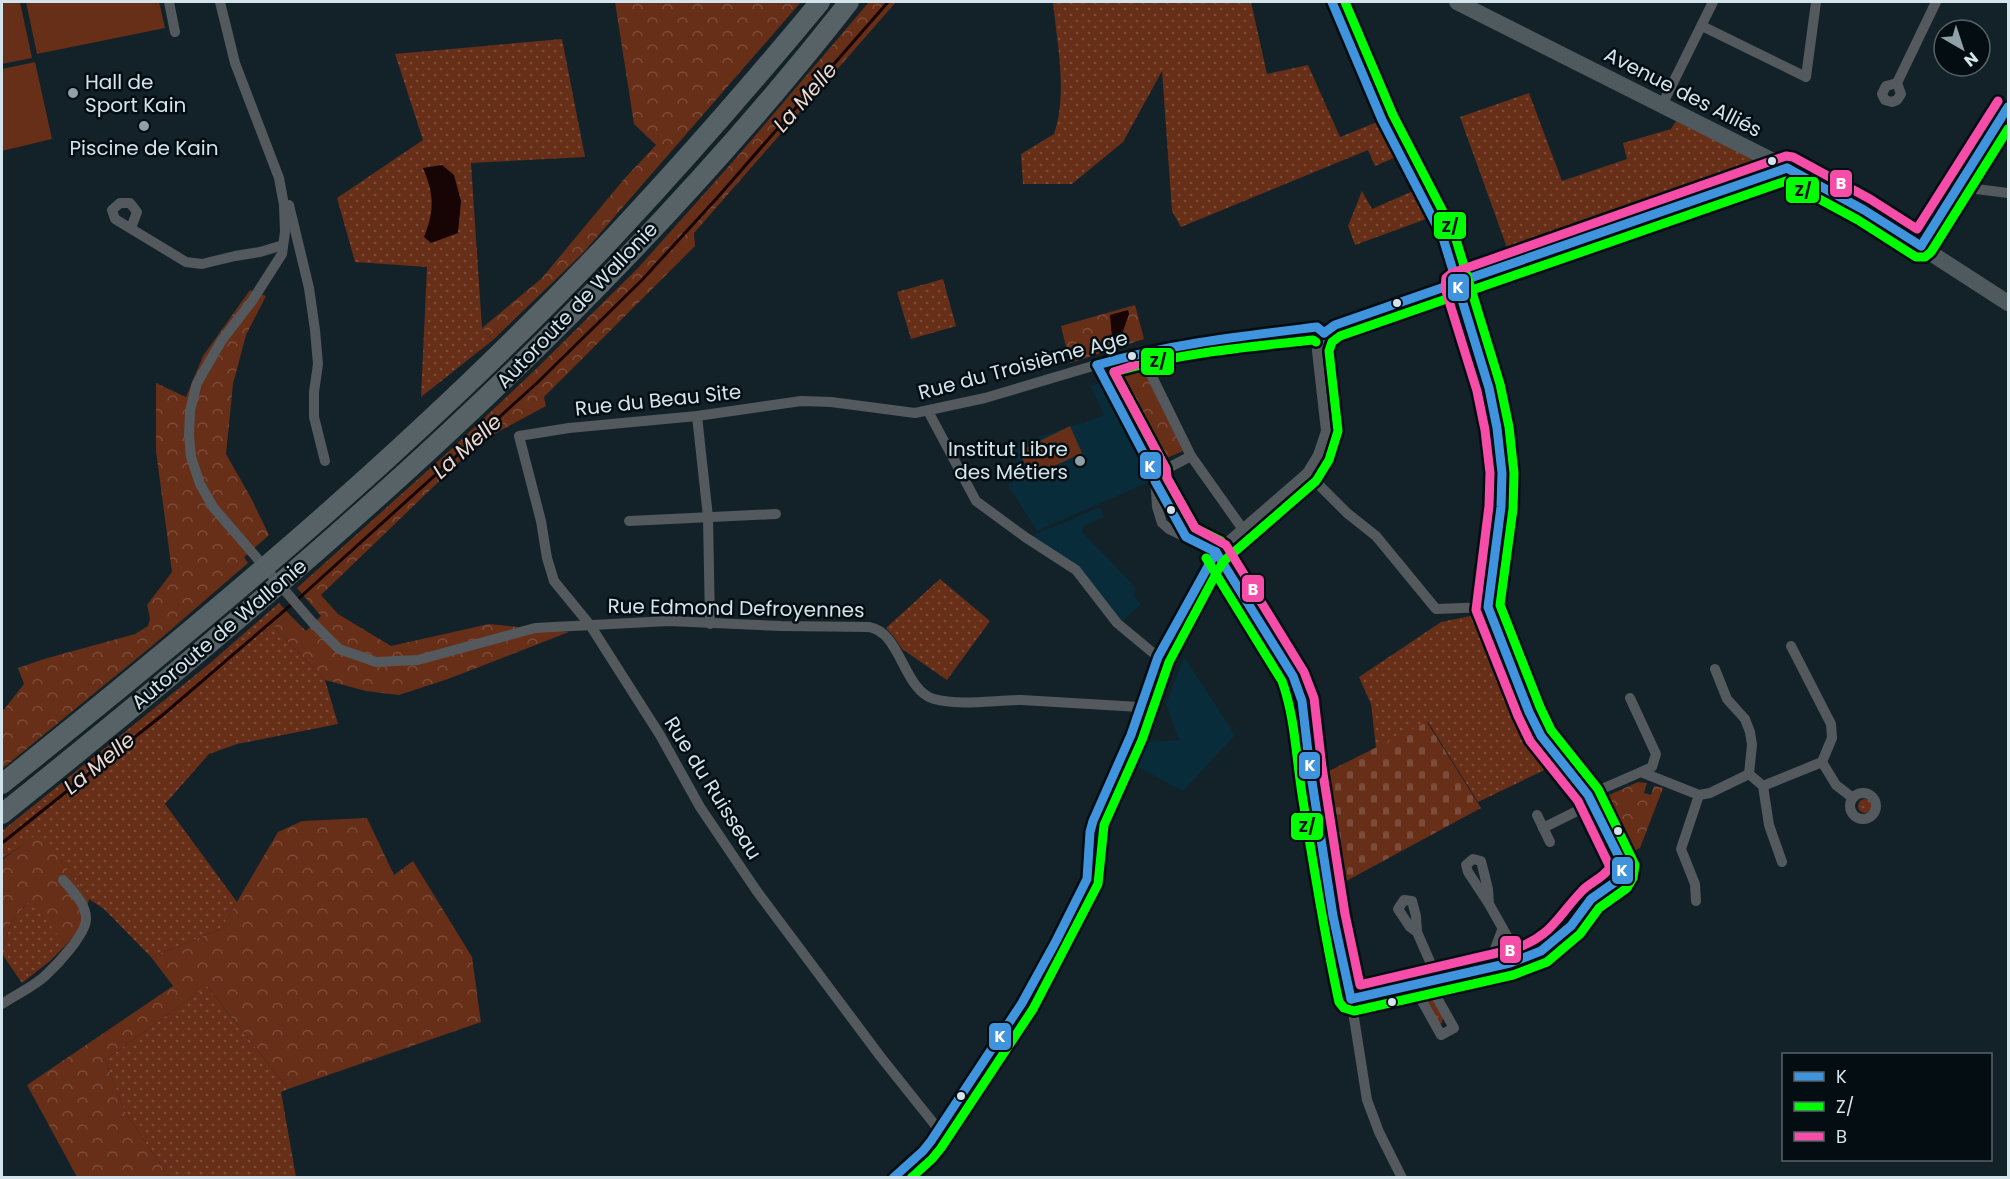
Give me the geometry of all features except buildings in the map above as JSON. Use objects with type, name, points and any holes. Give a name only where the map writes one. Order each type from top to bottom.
[{"type":"highway","name":"Autoroute de Wallonie","points":[[2,784],[102,704],[240,588],[446,404],[620,231],[721,119],[820,2]]},
{"type":"highway","name":"Autoroute de Wallonie","points":[[2,814],[252,608],[357,517],[522,363],[636,247],[740,133],[849,2]]},
{"type":"main road","name":"Avenue des Alliés","points":[[1457,2],[1787,168],[1864,210],[2008,303]]},
{"type":"street","points":[[169,2],[175,32]]},
{"type":"street","points":[[220,2],[235,63],[279,178],[285,205],[282,249]]},
{"type":"street","points":[[1332,2],[1382,120],[1443,238],[1489,388],[1497,428],[1502,473],[1501,507],[1488,607],[1529,712],[1541,736],[1591,799],[1623,865],[1622,874],[1617,880],[1591,899],[1571,926],[1541,951],[1488,968],[1351,999]]},
{"type":"street","points":[[1662,105],[1713,2]]},
{"type":"street","points":[[1702,26],[1806,77],[1816,2]]},
{"type":"street","points":[[1897,83],[1936,2]]},
{"type":"street","points":[[1921,246],[2008,107]]},
{"type":"street","points":[[892,1178],[923,1152],[939,1130],[1022,1003],[1055,943],[1087,879],[1090,832],[1093,821],[1122,758],[1158,657],[1216,552],[1307,473],[1318,455],[1326,431],[1317,351],[1323,333],[1335,325],[1787,168]]},
{"type":"street","points":[[1960,187],[2008,193]]},
{"type":"street","points":[[283,196],[289,204],[309,288],[318,363],[314,392],[314,417],[325,461]]},
{"type":"street","points":[[132,228],[186,262],[201,264],[282,249],[301,254]]},
{"type":"street","name":"Rue Edmond Defroyennes","points":[[282,249],[252,301],[210,358],[197,383],[190,411],[191,457],[200,484],[213,507],[312,622],[339,649],[376,662],[418,660],[535,628],[669,621],[873,627],[889,642],[919,690],[934,699],[967,702],[1020,700],[1141,707]]},
{"type":"street","name":"Rue du Troisième Age","points":[[801,401],[831,402],[915,414],[985,398],[1140,351],[1317,327],[1323,333]]},
{"type":"street","points":[[1140,351],[1191,456],[1242,528]]},
{"type":"street","points":[[1097,365],[1155,478],[1157,507],[1162,523],[1216,552],[1293,676],[1302,701],[1333,916],[1351,999],[1367,1100],[1401,1178]]},
{"type":"street","name":"Rue du Beau Site","points":[[519,436],[569,428],[697,416],[801,401]]},
{"type":"street","points":[[928,411],[976,501],[1025,537],[1076,570],[1117,623],[1158,657]]},
{"type":"street","points":[[697,416],[708,517],[710,624]]},
{"type":"street","name":"Rue du Ruisseau","points":[[519,436],[554,581],[590,625],[660,735],[700,807],[756,890],[880,1056],[939,1130]]},
{"type":"street","points":[[1155,478],[1191,456]]},
{"type":"street","points":[[1307,473],[1347,513],[1376,536],[1437,609],[1488,607]]},
{"type":"street","points":[[628,521],[776,514]]},
{"type":"street","points":[[1762,786],[1822,762],[1832,738],[1831,724],[1791,646]]},
{"type":"street","points":[[1715,669],[1727,699],[1745,719],[1750,732],[1752,745],[1749,774]]},
{"type":"street","points":[[1543,828],[1591,799],[1652,767],[1656,754],[1630,698]]},
{"type":"street","points":[[1822,762],[1836,785],[1853,798]]},
{"type":"street","points":[[1641,772],[1699,795],[1710,793],[1749,774]]},
{"type":"street","points":[[1749,774],[1762,786],[1769,825],[1782,862]]},
{"type":"street","points":[[1696,901],[1695,884],[1682,849],[1699,795]]},
{"type":"street","points":[[1537,815],[1550,842]]},
{"type":"street","points":[[2,1004],[44,977],[82,933],[86,919],[84,909],[77,896],[63,880]]},
{"type":"street","points":[[1489,904],[1520,959]]},
{"type":"street","points":[[1488,968],[1502,930]]},
{"type":"street","points":[[1413,985],[1441,1035],[1454,1028],[1433,981],[1417,932]]},
{"type":"shaded area","points":[[442,165],[454,175],[461,201],[458,233],[431,243],[424,237],[432,202],[423,168]]},
{"type":"shaded area","points":[[1128,310],[1129,314],[1121,337],[1112,336],[1110,315]]},
{"type":"shaded area","name":"Institut Libre des Métiers","points":[[1103,382],[1128,428],[1151,481],[1037,531],[1007,484],[1024,476],[1010,446],[1104,415],[1090,386]]},
{"type":"shaded area","points":[[1100,507],[1104,517],[1084,526],[1082,532],[1135,587],[1134,596],[1141,604],[1120,623],[1077,568],[1029,537]]},
{"type":"shaded area","points":[[1184,657],[1235,735],[1183,791],[1138,767],[1147,742],[1179,740],[1166,704]]},
{"type":"green space","points":[[2,2],[20,2],[32,58],[2,64]]},
{"type":"green space","points":[[26,2],[159,2],[165,28],[37,54]]},
{"type":"green space","points":[[615,2],[801,2],[583,253],[493,340],[482,328],[542,278],[625,178],[656,145],[634,124]]},
{"type":"green space","points":[[869,2],[896,2],[694,233],[695,246],[544,397],[546,406],[481,441],[321,595],[338,614],[391,646],[489,624],[569,632],[448,679],[399,695],[366,691],[325,680],[274,627],[290,615],[306,631],[321,616],[297,588],[447,453],[638,268],[736,158]]},
{"type":"green space","points":[[1053,2],[1251,2],[1267,74],[1308,65],[1340,137],[1382,120],[1401,155],[1375,166],[1368,150],[1181,227],[1172,211],[1162,71],[1123,142],[1072,184],[1023,184],[1021,154],[1054,134],[1058,118],[1061,85]]},
{"type":"green space","points":[[562,39],[585,157],[471,163],[482,328],[493,340],[421,397],[427,267],[355,262],[337,198],[423,140],[395,54]]},
{"type":"green space","points":[[35,62],[52,139],[2,151],[2,69]]},
{"type":"green space","points":[[1529,93],[1562,181],[1627,159],[1623,143],[1671,129],[1676,121],[1774,168],[1511,259],[1460,117]]},
{"type":"green space","points":[[1362,191],[1372,209],[1413,191],[1426,219],[1355,245],[1348,226]]},
{"type":"green space","points":[[943,279],[956,326],[911,339],[897,292]]},
{"type":"green space","points":[[250,290],[266,296],[246,335],[233,384],[226,454],[269,535],[244,557],[248,563],[152,646],[2,769],[2,712],[24,684],[18,668],[135,634],[148,626],[150,618],[147,605],[172,572],[156,451],[156,383],[186,397],[203,356]]},
{"type":"green space","points":[[1135,305],[1144,339],[1070,363],[1061,326]]},
{"type":"green space","points":[[1143,367],[1183,451],[1153,464],[1110,377]]},
{"type":"green space","points":[[1070,426],[1082,453],[1031,477],[1019,451]]},
{"type":"green space","points":[[940,579],[990,621],[947,680],[902,649],[886,628]]},
{"type":"green space","points":[[279,603],[290,615],[274,627],[325,680],[338,724],[237,744],[209,754],[165,804],[237,902],[221,929],[151,957],[104,909],[89,899],[40,833],[2,859],[2,831],[209,664]]},
{"type":"green space","points":[[1485,613],[1536,739],[1557,764],[1478,802],[1428,722],[1376,748],[1371,704],[1359,677],[1441,622]]},
{"type":"green space","points":[[1427,722],[1481,808],[1339,885],[1321,775]]},
{"type":"green space","points":[[1638,782],[1647,783],[1644,793],[1651,795],[1654,786],[1663,788],[1640,848],[1627,855],[1604,801],[1607,796]]},
{"type":"green space","points":[[1862,799],[1868,799],[1872,806],[1868,813],[1862,813],[1858,809],[1858,803]]},
{"type":"green space","points":[[367,818],[394,875],[413,861],[472,957],[481,1022],[288,1089],[207,986],[105,1060],[126,1114],[169,1177],[77,1177],[27,1085],[173,986],[151,957],[221,929],[278,832],[302,821]]},
{"type":"green space","points":[[40,832],[89,899],[85,913],[79,929],[66,945],[30,900],[11,922],[2,954],[2,860]]},
{"type":"green space","points":[[31,899],[66,945],[22,983],[2,954],[11,922]]},
{"type":"green space","points":[[1507,943],[1511,951],[1509,958],[1499,961],[1497,958],[1502,946]]},
{"type":"green space","points":[[207,986],[288,1089],[281,1092],[296,1177],[169,1177],[126,1114],[105,1060]]},
{"type":"green space","points":[[1428,991],[1443,1018],[1442,1023],[1439,1024],[1422,993]]},
{"type":"waterway","name":"La Melle","points":[[297,600],[537,383],[642,280],[717,198],[888,2]]},
{"type":"waterway","name":"La Melle","points":[[2,843],[165,713],[292,604]]},
{"type":"transit line","name":"K","points":[[1332,2],[1382,120],[1443,238],[1489,388],[1497,428],[1502,473],[1501,507],[1488,607],[1529,712],[1541,736],[1588,795],[1623,865],[1622,874],[1618,880],[1591,899],[1571,926],[1541,951],[1510,963],[1351,999]]},
{"type":"transit line","name":"Z/","points":[[1206,558],[1282,681],[1292,723],[1324,924],[1339,1002],[1344,1008],[1354,1011],[1513,975],[1547,962],[1580,934],[1599,908],[1627,888],[1633,878],[1635,865],[1598,789],[1551,730],[1500,605],[1513,509],[1514,473],[1509,427],[1500,384],[1454,233],[1393,115],[1345,2]]},
{"type":"transit line","name":"B","points":[[1135,365],[1114,372],[1166,469],[1167,478],[1195,528],[1226,545],[1304,672],[1314,698],[1322,767],[1345,914],[1360,985],[1514,949],[1527,944],[1545,932],[1582,891],[1610,867],[1578,801],[1530,741],[1476,610],[1489,506],[1490,473],[1477,391],[1445,288],[1446,278],[1452,273],[1786,156],[1793,157],[1870,199],[1917,229],[1998,101]]},
{"type":"transit line","name":"K","points":[[1921,246],[2008,107]]},
{"type":"transit line","name":"Z/","points":[[911,1178],[941,1148],[1033,1009],[1098,884],[1104,825],[1142,740],[1169,662],[1218,570],[1225,560],[1316,481],[1329,460],[1338,431],[1329,351],[1332,342],[1340,336],[1786,181],[1858,220],[1916,257],[1925,257],[1931,252],[2008,129]]},
{"type":"transit line","name":"K","points":[[1787,168],[1864,210],[1921,246]]},
{"type":"transit line","name":"K","points":[[1324,333],[1335,325],[1787,168]]},
{"type":"transit line","name":"K","points":[[1097,365],[1151,351],[1234,337],[1317,327],[1324,333]]},
{"type":"transit line","name":"Z/","points":[[1221,541],[1195,528],[1167,478],[1166,469],[1114,372],[1163,360],[1213,352],[1313,340],[1316,342]]},
{"type":"transit line","name":"K","points":[[1097,365],[1186,537],[1216,552]]},
{"type":"transit line","name":"K","points":[[1216,552],[1293,676],[1302,701],[1333,916],[1351,999]]},
{"type":"transit line","name":"K","points":[[893,1178],[931,1141],[1022,1003],[1055,943],[1087,879],[1090,832],[1093,821],[1131,735],[1158,657],[1216,552]]},
{"type":"place","name":"Hall de Sport Kain","points":[[73,93]]},
{"type":"place","name":"Piscine de Kain","points":[[144,126]]},
{"type":"place","name":"Institut Libre des Métiers","points":[[1080,461]]}]
